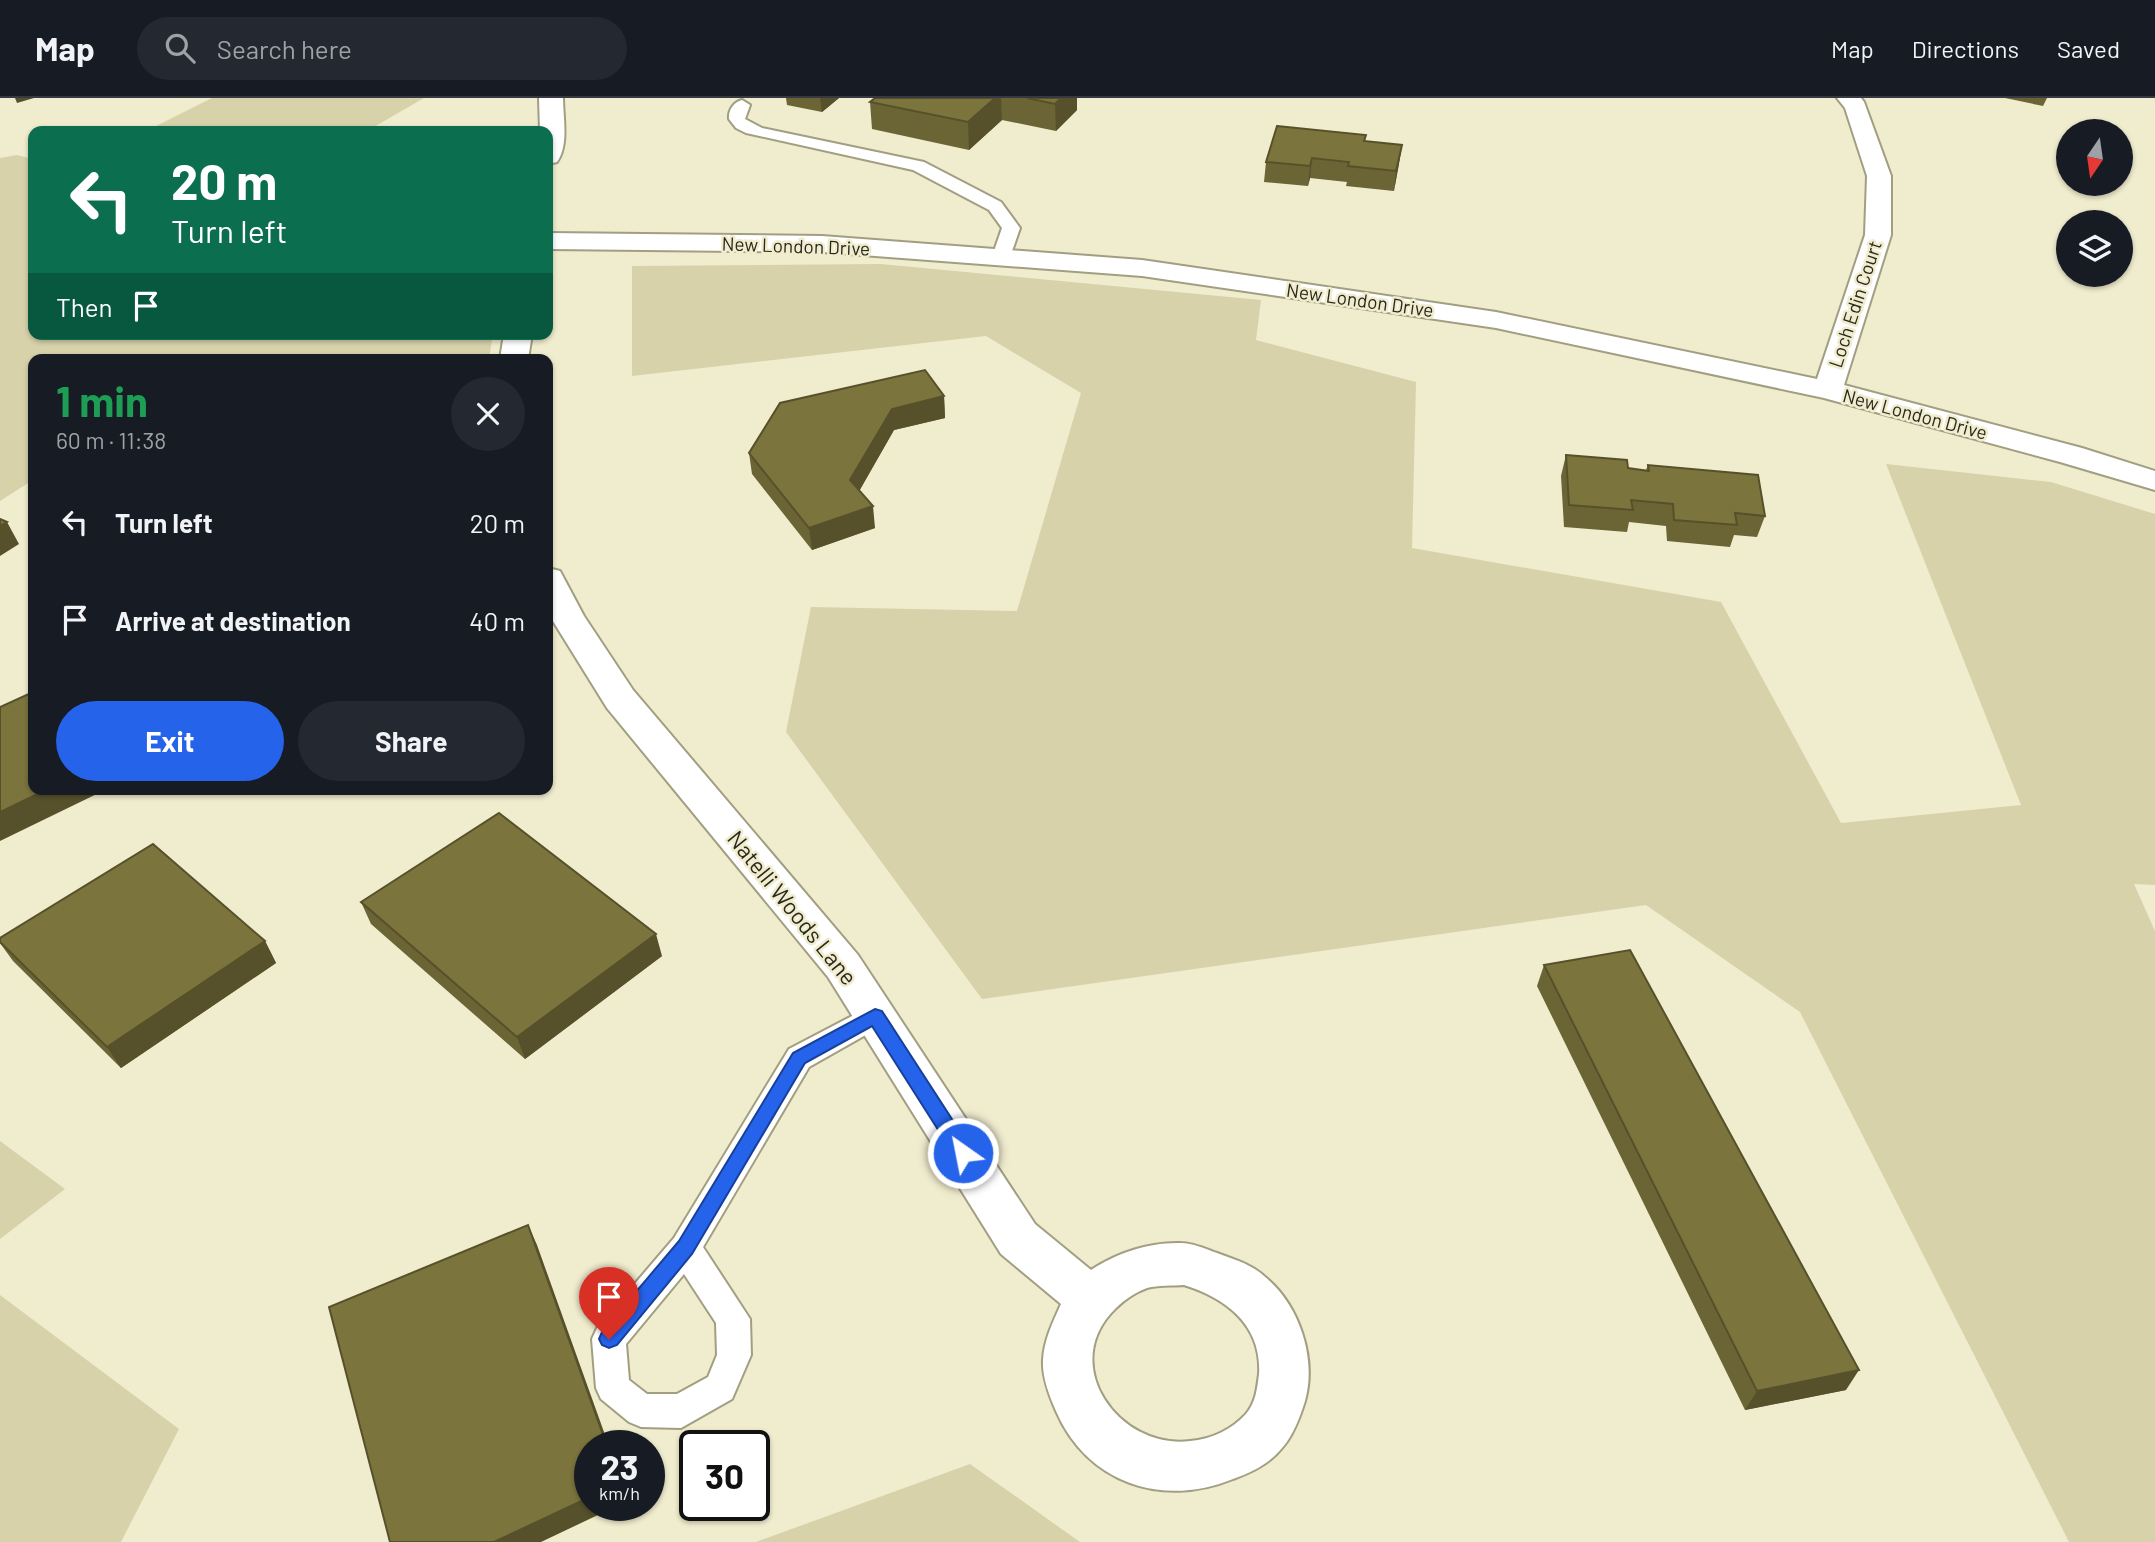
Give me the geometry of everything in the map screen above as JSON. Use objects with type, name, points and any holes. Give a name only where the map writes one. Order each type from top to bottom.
[{"type":"street","points":[[551,98],[552,126]]},
{"type":"street","name":"Loch Edin Court","points":[[1828,390],[1878,235],[1880,176],[1856,107],[1849,98]]},
{"type":"street","name":"New London Drive","points":[[553,241],[822,244],[1142,268],[1496,320],[1828,390],[2071,455],[2155,481]]},
{"type":"street","name":"Natelli Woods Lane","points":[[553,601],[557,620],[843,966],[1018,1239],[1090,1299]]},
{"type":"street","points":[[1184,1265],[1218,1274],[1249,1292],[1271,1319],[1284,1351],[1284,1385],[1273,1417],[1251,1443],[1220,1460],[1185,1468],[1148,1464],[1114,1447],[1088,1422],[1072,1392],[1066,1359],[1073,1328],[1090,1299],[1116,1278],[1149,1266],[1184,1265]]},
{"type":"lane","points":[[741,105],[735,113],[735,119],[740,125],[757,132],[918,166],[977,195],[995,206],[1011,228],[1001,257]]},
{"type":"lane","points":[[685,1248],[733,1319],[734,1355],[720,1388],[681,1411],[640,1410],[613,1388],[609,1339],[685,1248],[799,1058],[875,1016]]},
{"type":"shaded area","points":[[212,98],[424,98],[376,126],[156,126]]},
{"type":"shaded area","points":[[17,155],[28,158],[28,340],[492,340],[490,354],[28,354],[28,483],[0,501],[0,158]]},
{"type":"shaded area","points":[[881,264],[1261,300],[1256,340],[1416,382],[1412,548],[1721,602],[1841,823],[2021,805],[1886,464],[2051,482],[2155,514],[2155,885],[2134,884],[2155,931],[2155,1542],[2069,1542],[1800,1012],[1646,905],[982,999],[786,732],[811,607],[1017,611],[1081,393],[986,336],[632,376],[632,266]]},
{"type":"shaded area","points":[[0,1141],[65,1189],[0,1239]]},
{"type":"shaded area","points":[[0,1295],[179,1429],[121,1542],[0,1542]]},
{"type":"shaded area","points":[[970,1464],[1080,1542],[756,1542]]},
{"type":"building","points":[[875,98],[995,98],[968,122],[870,102]]},
{"type":"building","points":[[1027,98],[1061,98],[1055,104]]},
{"type":"building","points":[[1277,126],[1366,135],[1364,141],[1402,145],[1396,171],[1348,166],[1349,162],[1312,158],[1310,166],[1266,162]]},
{"type":"building","points":[[925,370],[944,396],[892,409],[850,480],[873,506],[809,528],[749,453],[780,403]]},
{"type":"building","points":[[1566,455],[1627,460],[1628,468],[1649,471],[1648,465],[1758,475],[1765,516],[1735,513],[1737,525],[1674,520],[1673,504],[1631,500],[1633,510],[1569,505]]},
{"type":"building","points":[[28,694],[28,795],[35,795],[0,812],[0,707]]},
{"type":"building","points":[[499,813],[656,934],[517,1037],[361,902]]},
{"type":"building","points":[[153,844],[265,941],[107,1047],[0,942],[0,938]]},
{"type":"building","points":[[1630,950],[1859,1370],[1757,1391],[1544,965]]},
{"type":"building","points":[[528,1225],[601,1430],[574,1430],[574,1504],[494,1542],[390,1542],[329,1307]]},
{"type":"route","points":[[609,1339],[685,1248],[799,1058],[875,1016],[963,1153]]}]
